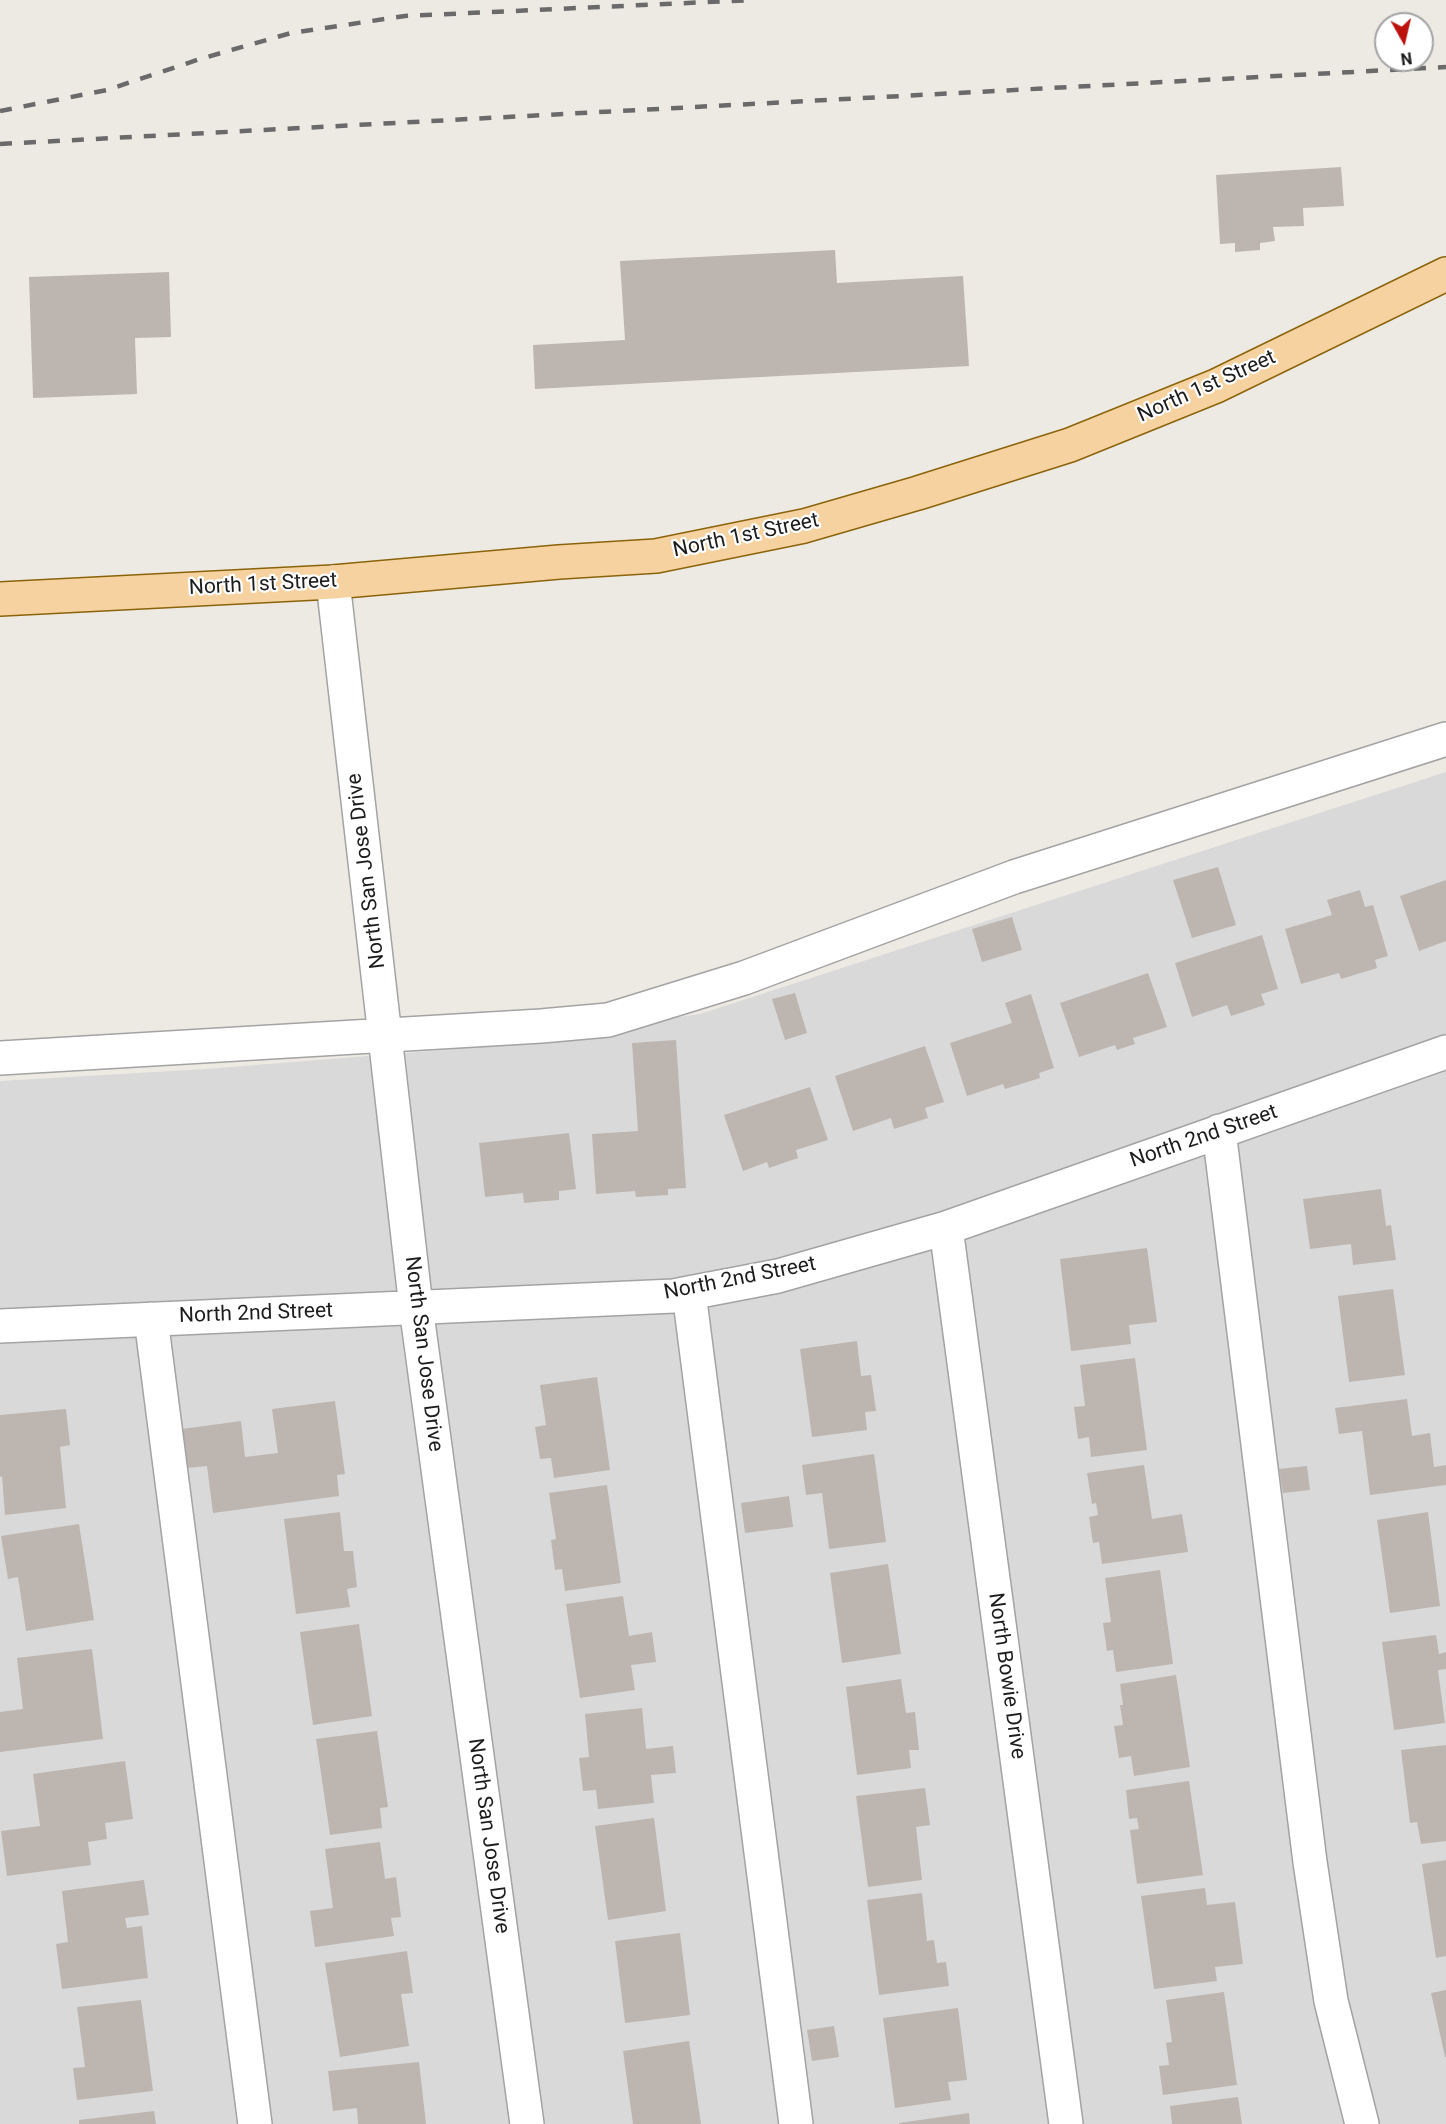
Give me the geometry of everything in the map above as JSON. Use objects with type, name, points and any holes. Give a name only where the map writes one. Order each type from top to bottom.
[{"type":"main road","name":"North 1st Street","points":[[0,599],[333,582],[558,562],[656,556],[804,526],[1070,445],[1216,386],[1446,274]]},
{"type":"street","name":"North San Jose Drive","points":[[333,582],[416,1308],[527,2124]]},
{"type":"street","points":[[0,1058],[541,1026],[608,1020],[744,978],[1014,877],[1446,739]]},
{"type":"street","name":"North 2nd Street","points":[[0,1326],[674,1296],[778,1276],[946,1228],[1446,1052]]},
{"type":"street","points":[[1219,1131],[1310,1862],[1331,2001],[1362,2124]]},
{"type":"street","name":"North Bowie Drive","points":[[946,1228],[1066,2124]]},
{"type":"street","points":[[689,1293],[796,2124]]},
{"type":"street","points":[[151,1319],[255,2124]]},
{"type":"shaded area","points":[[1446,772],[1446,2124],[0,2124],[0,1081],[206,1069],[455,1049],[700,1014]]},
{"type":"building","points":[[1341,167],[1344,206],[1303,208],[1304,226],[1273,227],[1275,241],[1260,243],[1260,250],[1235,252],[1235,243],[1220,244],[1216,175]]},
{"type":"building","points":[[835,250],[837,283],[963,276],[969,366],[535,389],[533,345],[625,340],[620,261]]},
{"type":"building","points":[[169,272],[171,337],[135,338],[137,394],[33,398],[29,277]]},
{"type":"building","points":[[1218,867],[1236,925],[1192,938],[1173,880]]},
{"type":"building","points":[[1446,880],[1446,941],[1419,951],[1400,896]]},
{"type":"building","points":[[1360,890],[1365,907],[1373,905],[1388,956],[1375,960],[1377,968],[1341,979],[1339,973],[1301,984],[1285,929],[1332,915],[1327,900]]},
{"type":"building","points":[[1012,917],[1022,950],[982,962],[972,929]]},
{"type":"building","points":[[1262,935],[1278,989],[1261,994],[1265,1005],[1231,1016],[1227,1005],[1192,1017],[1175,963]]},
{"type":"building","points":[[1148,973],[1167,1027],[1133,1038],[1135,1044],[1117,1050],[1115,1045],[1079,1057],[1060,1003]]},
{"type":"building","points":[[795,993],[807,1033],[785,1040],[772,999]]},
{"type":"building","points":[[1031,994],[1054,1068],[1039,1073],[1040,1078],[1005,1089],[1003,1084],[967,1096],[950,1043],[1012,1023],[1005,1003]]},
{"type":"building","points":[[676,1040],[686,1188],[668,1189],[668,1195],[636,1197],[635,1191],[596,1194],[592,1134],[638,1131],[632,1043]]},
{"type":"building","points":[[925,1046],[944,1102],[925,1108],[928,1118],[894,1129],[891,1118],[853,1131],[835,1076]]},
{"type":"building","points":[[810,1087],[828,1140],[796,1150],[798,1158],[769,1168],[767,1162],[743,1171],[724,1115]]},
{"type":"building","points":[[569,1133],[576,1189],[559,1191],[559,1200],[524,1203],[523,1193],[485,1197],[479,1143]]},
{"type":"building","points":[[1381,1189],[1386,1226],[1391,1225],[1396,1260],[1353,1265],[1351,1244],[1310,1249],[1303,1199]]},
{"type":"building","points":[[1147,1248],[1157,1322],[1129,1325],[1131,1344],[1071,1351],[1060,1259]]},
{"type":"building","points":[[1393,1289],[1405,1375],[1349,1382],[1338,1296]]},
{"type":"building","points":[[857,1341],[861,1376],[871,1375],[876,1411],[865,1412],[867,1430],[812,1437],[800,1349]]},
{"type":"building","points":[[1135,1358],[1147,1450],[1091,1457],[1089,1437],[1078,1439],[1074,1407],[1085,1406],[1080,1365]]},
{"type":"building","points":[[597,1377],[610,1470],[554,1478],[551,1458],[540,1459],[535,1427],[546,1425],[540,1385]]},
{"type":"building","points":[[1407,1399],[1412,1436],[1430,1433],[1434,1467],[1446,1465],[1446,1485],[1370,1495],[1362,1431],[1339,1434],[1335,1408]]},
{"type":"building","points":[[335,1401],[345,1474],[337,1475],[339,1496],[213,1513],[207,1466],[187,1468],[182,1429],[241,1421],[245,1457],[278,1453],[272,1409]]},
{"type":"building","points":[[66,1409],[70,1445],[60,1447],[66,1508],[5,1515],[2,1476],[0,1477],[0,1415]]},
{"type":"building","points":[[874,1454],[886,1542],[829,1549],[822,1493],[806,1495],[802,1465]]},
{"type":"building","points":[[1144,1465],[1152,1519],[1182,1514],[1188,1552],[1102,1564],[1099,1542],[1093,1543],[1089,1517],[1098,1515],[1096,1503],[1092,1504],[1087,1473]]},
{"type":"building","points":[[1307,1466],[1310,1490],[1283,1493],[1279,1469]]},
{"type":"building","points":[[607,1485],[621,1583],[565,1591],[562,1569],[555,1570],[551,1540],[556,1539],[549,1493]]},
{"type":"building","points":[[789,1496],[793,1527],[745,1533],[741,1503]]},
{"type":"building","points":[[340,1512],[344,1551],[353,1551],[357,1587],[347,1589],[350,1607],[296,1614],[284,1519]]},
{"type":"building","points":[[1428,1512],[1440,1606],[1390,1613],[1377,1520]]},
{"type":"building","points":[[79,1524],[94,1620],[26,1631],[18,1577],[8,1579],[1,1536]]},
{"type":"building","points":[[888,1564],[901,1654],[842,1663],[830,1573]]},
{"type":"building","points":[[1160,1570],[1173,1664],[1116,1672],[1113,1650],[1107,1651],[1103,1623],[1111,1622],[1105,1578]]},
{"type":"building","points":[[623,1596],[629,1636],[652,1632],[656,1662],[631,1665],[635,1690],[580,1698],[566,1604]]},
{"type":"building","points":[[359,1624],[372,1716],[313,1725],[300,1632]]},
{"type":"building","points":[[1436,1635],[1439,1654],[1446,1652],[1446,1669],[1438,1670],[1445,1723],[1394,1730],[1382,1642]]},
{"type":"building","points":[[92,1649],[103,1739],[0,1752],[0,1712],[23,1709],[17,1658]]},
{"type":"building","points":[[1176,1675],[1190,1767],[1134,1776],[1131,1756],[1119,1758],[1114,1726],[1123,1725],[1120,1684]]},
{"type":"building","points":[[901,1679],[906,1713],[915,1712],[919,1750],[909,1750],[911,1768],[857,1775],[846,1687]]},
{"type":"building","points":[[642,1708],[646,1749],[673,1746],[676,1773],[651,1775],[654,1803],[598,1809],[596,1790],[583,1791],[579,1758],[589,1757],[585,1714]]},
{"type":"building","points":[[377,1731],[388,1807],[380,1808],[382,1828],[330,1835],[316,1739]]},
{"type":"building","points":[[1446,1745],[1446,1841],[1421,1844],[1417,1822],[1410,1823],[1401,1750]]},
{"type":"building","points":[[125,1761],[133,1819],[105,1823],[107,1839],[88,1842],[91,1865],[7,1876],[1,1831],[40,1826],[33,1774]]},
{"type":"building","points":[[1189,1781],[1203,1875],[1137,1884],[1130,1830],[1139,1829],[1137,1818],[1129,1819],[1126,1790]]},
{"type":"building","points":[[925,1788],[930,1825],[916,1827],[922,1880],[868,1887],[856,1796]]},
{"type":"building","points":[[654,1818],[666,1911],[608,1920],[595,1826]]},
{"type":"building","points":[[380,1842],[385,1879],[396,1877],[401,1917],[391,1918],[394,1936],[315,1947],[310,1911],[333,1908],[325,1849]]},
{"type":"building","points":[[1446,1860],[1446,1956],[1436,1958],[1422,1864]]},
{"type":"building","points":[[144,1880],[149,1915],[125,1918],[127,1928],[142,1926],[148,1978],[62,1989],[56,1944],[68,1942],[62,1891]]},
{"type":"building","points":[[1205,1888],[1207,1905],[1235,1902],[1243,1964],[1215,1967],[1217,1981],[1154,1989],[1141,1896]]},
{"type":"building","points":[[922,1893],[927,1941],[934,1940],[937,1963],[946,1962],[949,1986],[879,1995],[867,1900]]},
{"type":"building","points":[[680,1933],[690,2015],[625,2023],[615,1941]]},
{"type":"building","points":[[407,1951],[413,1993],[401,1994],[409,2046],[340,2057],[325,1963]]},
{"type":"building","points":[[1446,1990],[1446,2057],[1445,2057],[1431,1993]]},
{"type":"building","points":[[1224,1992],[1237,2085],[1163,2095],[1159,2066],[1169,2065],[1166,2043],[1172,2042],[1166,2000]]},
{"type":"building","points":[[141,2000],[153,2091],[77,2100],[73,2068],[85,2067],[77,2007]]},
{"type":"building","points":[[958,2008],[967,2080],[948,2082],[951,2100],[895,2108],[883,2018]]},
{"type":"building","points":[[834,2026],[839,2057],[812,2061],[807,2030]]},
{"type":"building","points":[[689,2041],[701,2124],[633,2124],[623,2051]]},
{"type":"building","points":[[419,2062],[426,2124],[358,2124],[357,2108],[333,2111],[328,2071]]},
{"type":"building","points":[[1238,2097],[1242,2124],[1172,2124],[1170,2106]]},
{"type":"building","points":[[154,2111],[156,2124],[79,2124],[79,2120]]},
{"type":"building","points":[[969,2113],[970,2124],[899,2124],[899,2123]]},
{"type":"railway","points":[[0,111],[107,90],[200,59],[291,33],[405,16],[752,0]]},
{"type":"railway","points":[[0,144],[1446,67]]}]
